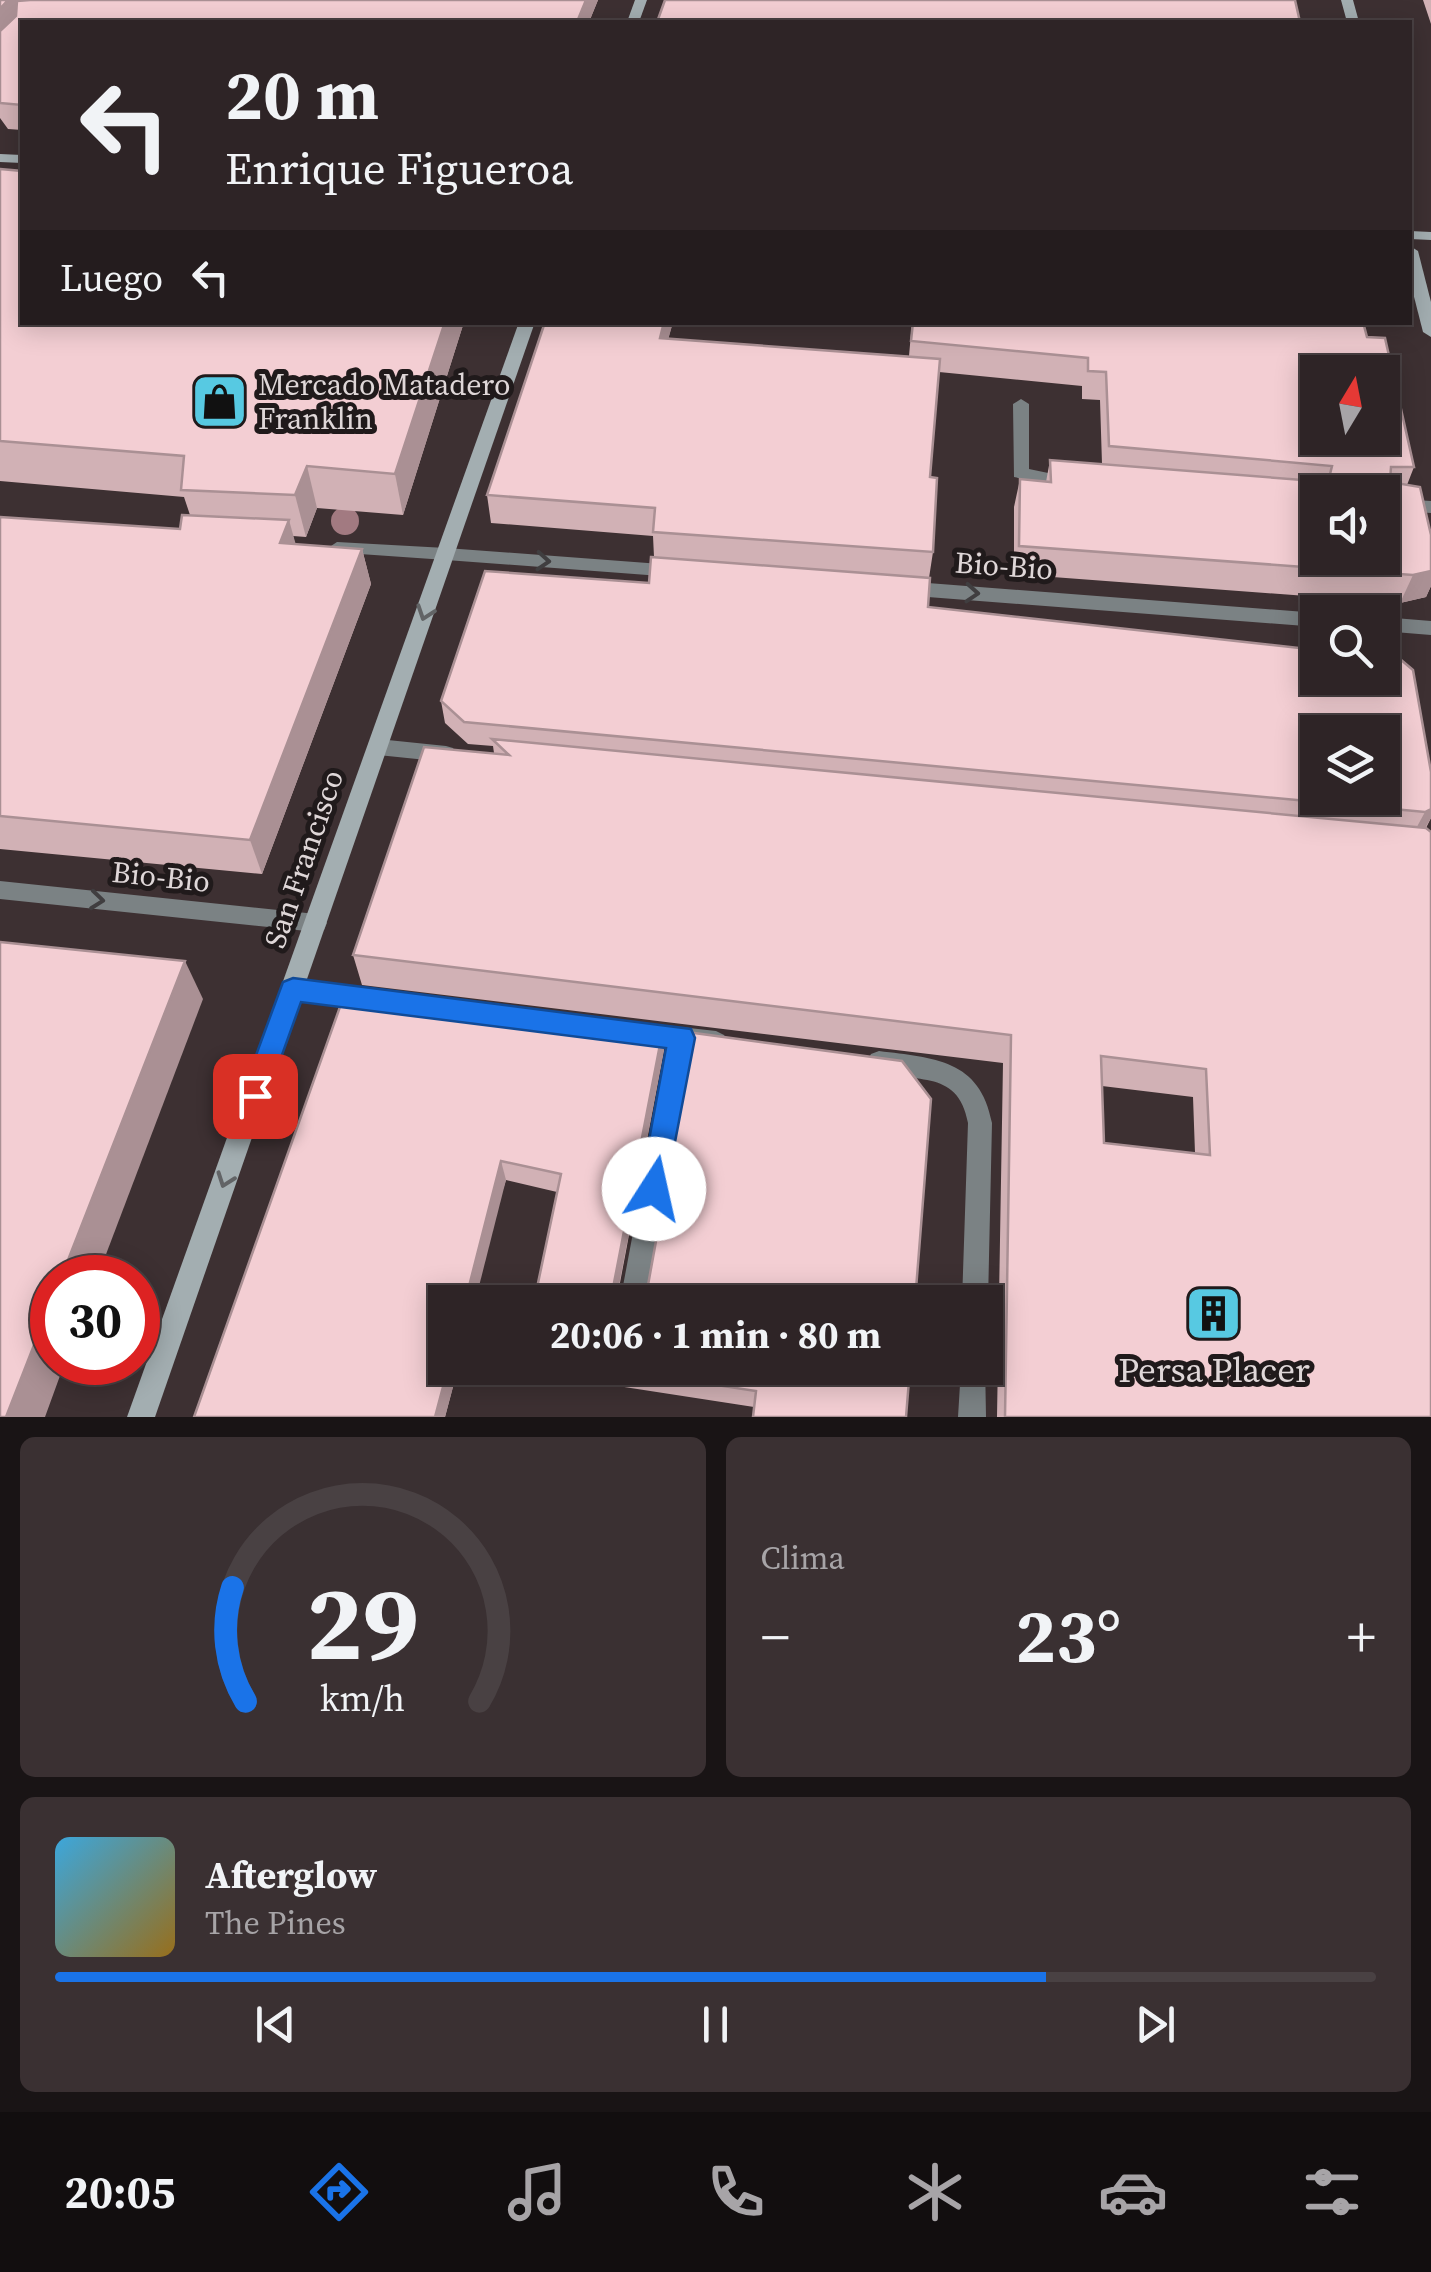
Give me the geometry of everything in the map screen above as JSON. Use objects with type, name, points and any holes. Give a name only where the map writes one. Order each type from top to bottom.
[{"type":"main road","points":[[1412,258],[1431,332]]},
{"type":"main road","name":"San Francisco","points":[[140,1417],[527,325]]},
{"type":"street","points":[[1020,404],[1020,473],[1032,479],[1090,484]]},
{"type":"street","points":[[1400,505],[1431,507]]},
{"type":"street","points":[[310,547],[704,573]]},
{"type":"street","name":"Bio-Bio","points":[[882,586],[1300,619]]},
{"type":"street","points":[[1400,625],[1431,628]]},
{"type":"street","points":[[378,747],[478,756]]},
{"type":"street","name":"Bio-Bio","points":[[0,890],[316,923]]},
{"type":"street","points":[[293,990],[387,1002]]},
{"type":"street","points":[[603,1028],[738,1044]]},
{"type":"street","points":[[636,1285],[681,1038]]},
{"type":"street","points":[[850,1058],[940,1070],[966,1085],[974,1096],[980,1123],[975,1285]]},
{"type":"street","points":[[972,1417],[973,1385]]},
{"type":"building","points":[[586,0],[578,20],[20,20],[20,105],[0,103],[0,31],[16,16],[17,1]]},
{"type":"building","points":[[665,0],[1295,0],[1300,20],[658,20]]},
{"type":"building","name":"Mercado Matadero Franklin","points":[[0,169],[20,171],[20,325],[444,325],[395,474],[307,466],[295,495],[181,490],[184,456],[0,441]]},
{"type":"building","points":[[544,325],[663,325],[660,338],[940,359],[930,477],[937,478],[933,552],[653,532],[655,508],[487,495]]},
{"type":"building","points":[[913,325],[1364,325],[1367,337],[1385,338],[1389,355],[1300,355],[1300,455],[1400,455],[1400,405],[1414,467],[1391,467],[1390,475],[1330,475],[1332,466],[1109,446],[1106,372],[1088,371],[1088,358],[911,341]]},
{"type":"building","points":[[1050,460],[1300,480],[1300,567],[1019,546],[1020,479],[1051,482]]},
{"type":"building","points":[[1400,484],[1420,487],[1431,535],[1431,571],[1400,574]]},
{"type":"building","points":[[182,515],[289,520],[280,543],[362,549],[250,840],[0,816],[0,517],[180,529]]},
{"type":"building","points":[[651,557],[930,578],[928,607],[1300,648],[1300,695],[1400,695],[1400,659],[1413,670],[1431,772],[1431,809],[1400,810],[1400,715],[1300,715],[1300,800],[464,722],[441,701],[485,571],[649,583]]},
{"type":"building","points":[[492,739],[1426,828],[1431,832],[1431,1417],[1005,1417],[1011,1035],[353,955],[424,747],[509,755]],"holes":[[[1101,1056],[1206,1069],[1210,1155],[1104,1143]]]},
{"type":"building","points":[[0,942],[185,961],[70,1255],[30,1255],[30,1355],[6,1417],[0,1417]]},
{"type":"building","points":[[346,990],[663,1029],[616,1285],[538,1285],[561,1174],[501,1161],[469,1285],[428,1285],[428,1385],[443,1385],[435,1417],[194,1417]]},
{"type":"building","points":[[694,1033],[902,1061],[931,1099],[916,1285],[648,1285]]},
{"type":"building","points":[[717,1385],[909,1385],[906,1417],[753,1417],[756,1391]]},
{"type":"place","name":"Mercado Matadero Franklin","points":[[219,402]]},
{"type":"place","name":"Persa Placer","points":[[1214,1314]]},
{"type":"route","points":[[255,1096],[293,990],[681,1038],[654,1189]]}]
